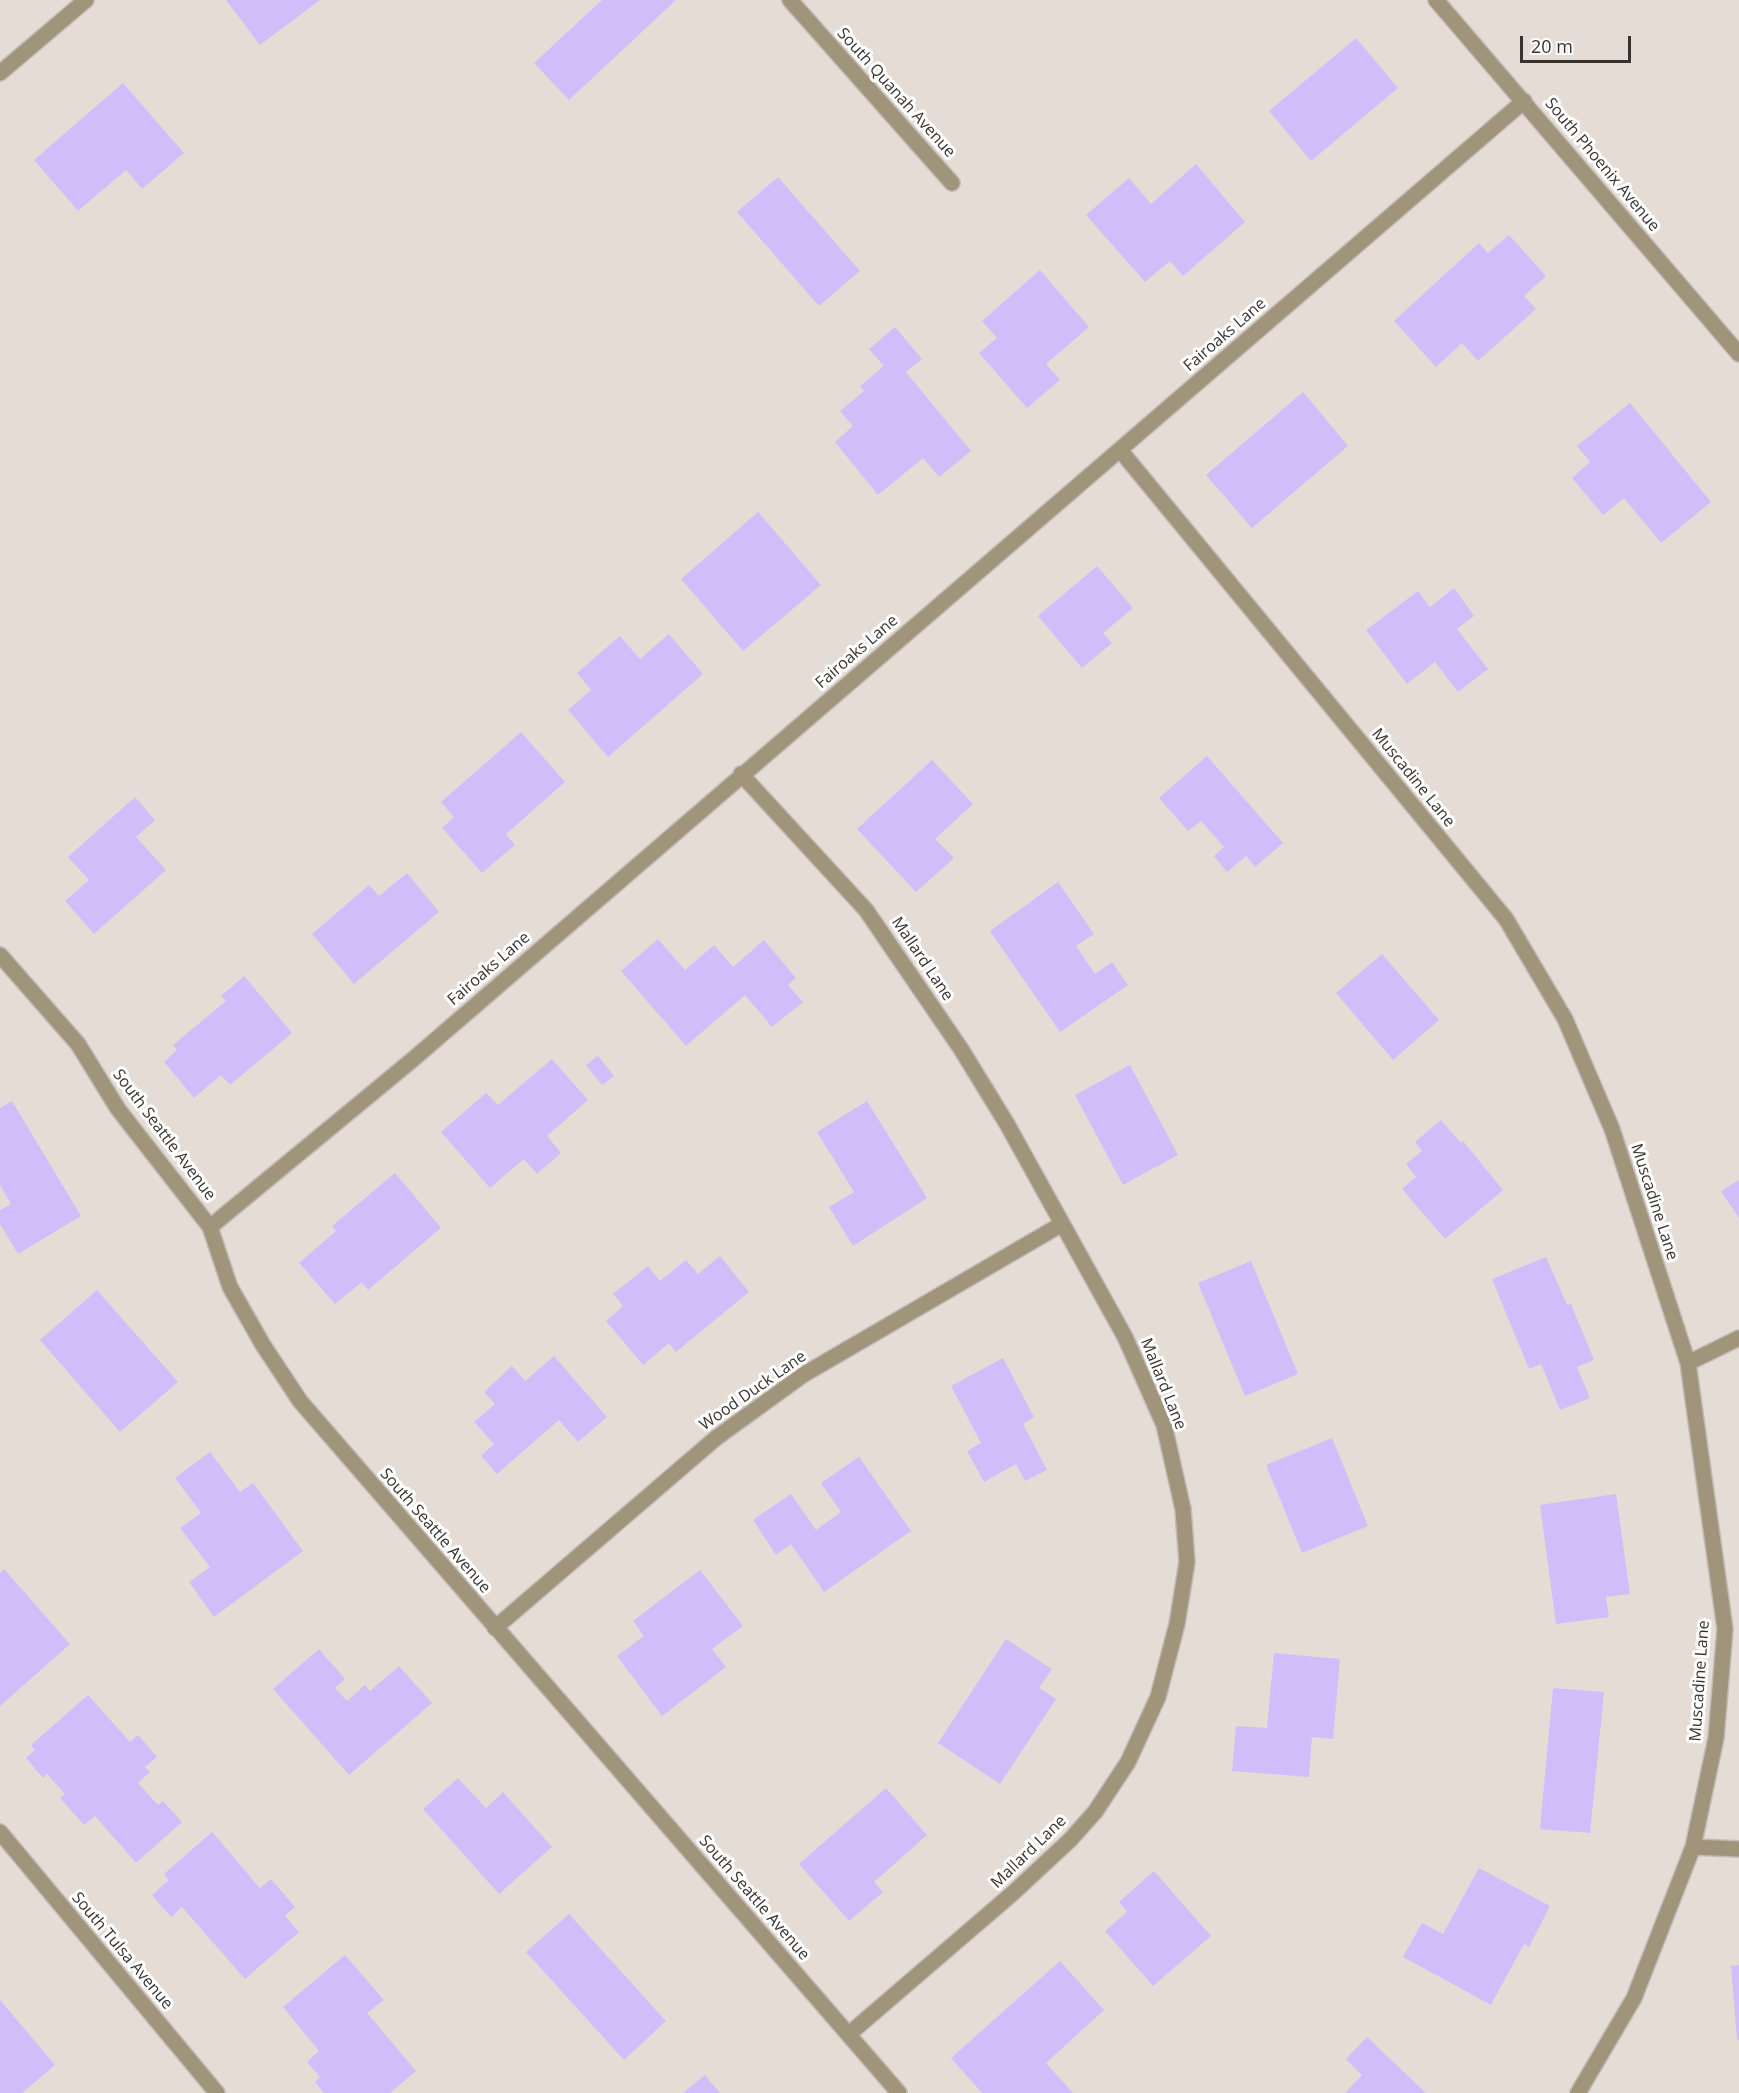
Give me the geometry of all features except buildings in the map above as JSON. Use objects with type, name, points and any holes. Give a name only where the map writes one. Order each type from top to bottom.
[{"type":"street","points":[[0,73],[86,0]]},
{"type":"street","name":"South Quanah Avenue","points":[[790,0],[952,183]]},
{"type":"street","name":"South Phoenix Avenue","points":[[1436,0],[1739,354]]},
{"type":"street","name":"Fairoaks Lane","points":[[210,1227],[411,1061],[1524,101]]},
{"type":"street","name":"Muscadine Lane","points":[[1120,450],[1506,919],[1565,1019],[1612,1129],[1688,1363],[1725,1629],[1716,1738],[1693,1847],[1634,1998],[1578,2093]]},
{"type":"street","name":"Mallard Lane","points":[[741,774],[866,910],[961,1049],[1007,1124],[1125,1337],[1164,1425],[1183,1509],[1187,1562],[1174,1635],[1158,1696],[1128,1762],[1095,1812],[1070,1840],[1013,1893],[849,2034]]},
{"type":"street","name":"South Seattle Avenue","points":[[0,955],[78,1044],[118,1109],[210,1227],[230,1287],[263,1345],[300,1401],[898,2093]]},
{"type":"street","name":"Wood Duck Lane","points":[[495,1628],[716,1438],[795,1381],[1062,1224]]},
{"type":"street","points":[[1688,1363],[1739,1338]]},
{"type":"street","name":"South Tulsa Avenue","points":[[0,1832],[217,2093]]},
{"type":"street","points":[[1693,1847],[1739,1849]]}]
